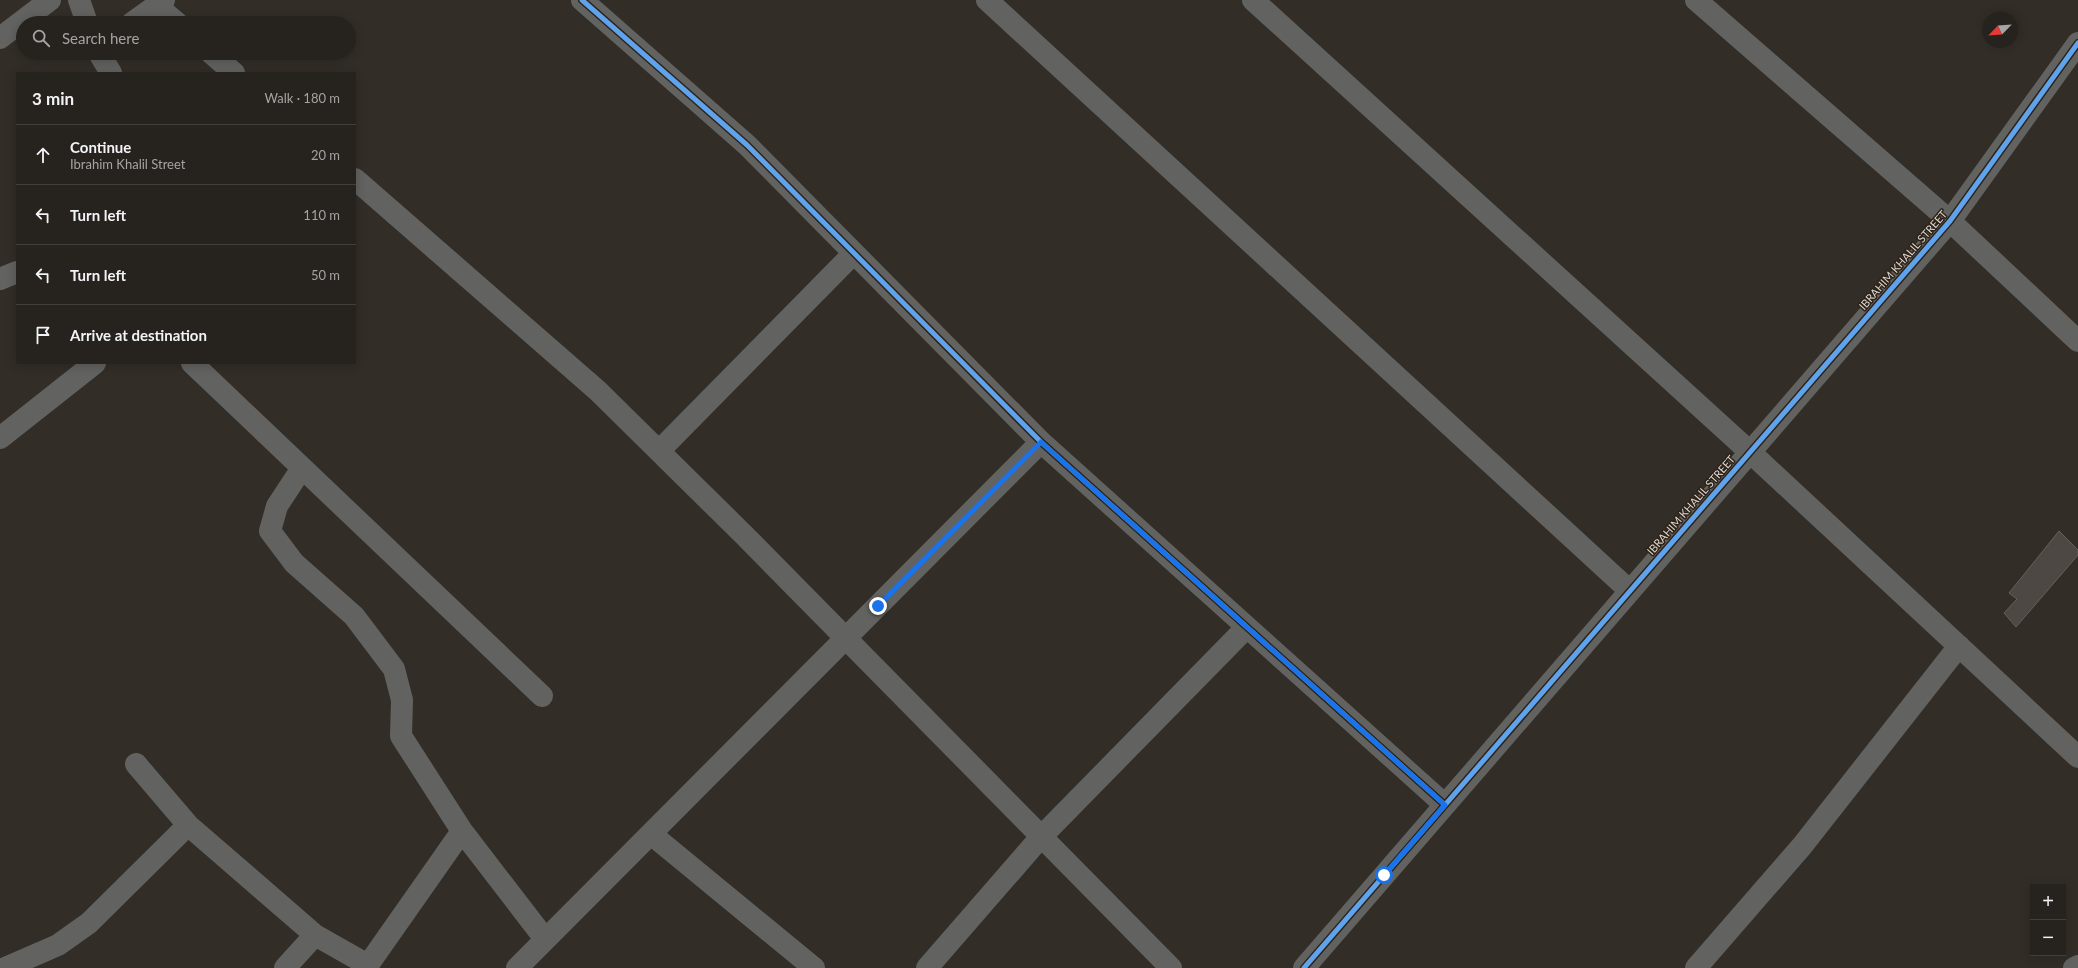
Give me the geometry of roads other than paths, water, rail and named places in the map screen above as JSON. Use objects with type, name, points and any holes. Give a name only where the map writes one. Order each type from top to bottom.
[{"type":"street","points":[[29,16],[50,0]]},
{"type":"street","points":[[80,0],[85,16]]},
{"type":"street","points":[[582,0],[747,145],[1041,442],[1246,628],[1445,805]]},
{"type":"street","points":[[987,0],[1630,591]]},
{"type":"street","points":[[1253,0],[1750,452],[2078,757]]},
{"type":"street","points":[[1696,0],[1950,220],[2078,341]]},
{"type":"street","points":[[142,16],[160,3],[171,16]]},
{"type":"street","points":[[0,38],[16,26]]},
{"type":"street","name":"IBRAHIM KHALIL STREET","points":[[1304,968],[1950,220],[2078,43]]},
{"type":"street","points":[[103,60],[110,72]]},
{"type":"street","points":[[219,60],[233,72]]},
{"type":"street","points":[[356,180],[598,391],[744,535],[1040,838],[1170,968]]},
{"type":"street","points":[[659,451],[854,253]]},
{"type":"street","points":[[0,279],[16,272]]},
{"type":"street","points":[[0,438],[94,364]]},
{"type":"street","points":[[193,364],[542,696]]},
{"type":"street","points":[[517,968],[1041,442]]},
{"type":"street","points":[[302,468],[277,506],[270,531],[294,563],[354,616],[394,669],[402,700],[401,736],[462,831],[546,940]]},
{"type":"street","points":[[926,968],[1040,838],[1246,628]]},
{"type":"street","points":[[1696,968],[1802,846],[1959,646]]},
{"type":"street","points":[[136,764],[188,825],[315,935],[368,965],[462,831]]},
{"type":"street","points":[[4,964],[58,945],[89,923],[188,825]]},
{"type":"street","points":[[651,834],[805,965]]},
{"type":"street","points":[[285,968],[315,935]]},
{"type":"street","points":[[2074,968],[2078,966]]}]
